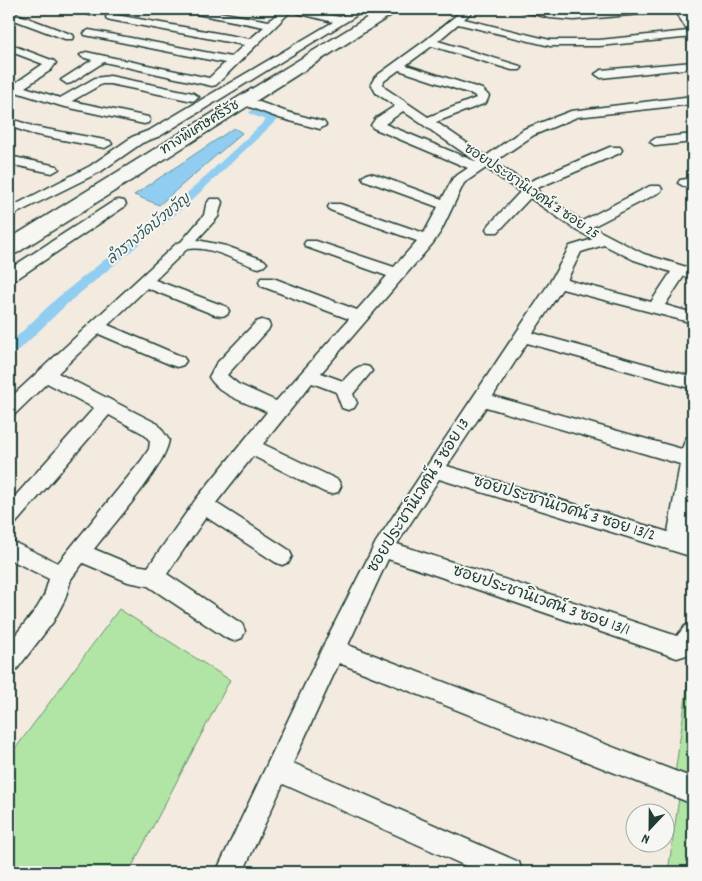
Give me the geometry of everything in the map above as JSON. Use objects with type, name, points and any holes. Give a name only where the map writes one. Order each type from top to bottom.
[{"type":"highway","name":"ทางพิเศษศรีรัช","points":[[9,248],[391,9]]},
{"type":"highway","name":"ทางพิเศษศรีรัช","points":[[9,232],[356,12]]},
{"type":"street","points":[[186,9],[272,24]]},
{"type":"street","points":[[397,66],[470,9]]},
{"type":"street","points":[[525,9],[563,16],[612,11],[664,9]]},
{"type":"street","points":[[456,20],[550,43],[599,42],[693,33],[678,9]]},
{"type":"street","points":[[86,55],[212,82],[284,11],[294,14],[303,10],[356,12]]},
{"type":"street","points":[[9,213],[94,169],[136,140],[155,133],[356,12]]},
{"type":"street","points":[[9,14],[69,37]]},
{"type":"street","points":[[111,16],[252,43]]},
{"type":"street","points":[[9,24],[22,19]]},
{"type":"street","points":[[89,33],[234,61]]},
{"type":"street","points":[[430,42],[516,68]]},
{"type":"street","points":[[9,47],[50,63],[47,68],[11,88]]},
{"type":"street","points":[[67,80],[101,59]]},
{"type":"street","points":[[601,74],[693,65]]},
{"type":"street","points":[[397,66],[478,92],[484,96],[482,100],[426,122]]},
{"type":"street","name":"ซอยประชานิเวศน์ 3 ซอย 25","points":[[397,66],[379,79],[377,84],[380,90],[481,164],[605,240],[639,257],[687,272]]},
{"type":"street","points":[[61,102],[99,81],[110,80],[193,97]]},
{"type":"street","points":[[11,88],[61,102],[144,120]]},
{"type":"street","points":[[153,577],[203,505],[279,410],[428,240],[438,226],[458,181],[529,132],[575,114],[693,100]]},
{"type":"street","points":[[251,103],[283,115],[320,125]]},
{"type":"street","points":[[403,106],[377,125],[481,164]]},
{"type":"street","points":[[9,122],[32,130],[105,144]]},
{"type":"street","points":[[656,142],[693,138]]},
{"type":"street","points":[[493,228],[526,190],[615,150]]},
{"type":"street","points":[[9,160],[52,169]]},
{"type":"street","points":[[368,177],[446,205]]},
{"type":"street","points":[[581,227],[655,189]]},
{"type":"street","points":[[187,244],[192,235],[210,216],[211,208],[216,202]]},
{"type":"street","points":[[9,276],[118,204]]},
{"type":"street","points":[[335,207],[428,240]]},
{"type":"street","name":"ซอยประชานิเวศน์ 3 ซอย 13","points":[[229,872],[383,548],[558,283],[575,249],[605,240]]},
{"type":"street","points":[[9,409],[182,246],[187,244],[204,245],[259,264]]},
{"type":"street","points":[[311,244],[398,274]]},
{"type":"street","points":[[655,309],[687,272]]},
{"type":"street","points":[[142,282],[221,311]]},
{"type":"street","points":[[267,282],[360,317]]},
{"type":"street","points":[[558,283],[693,318]]},
{"type":"street","points":[[95,326],[177,361]]},
{"type":"street","points":[[262,326],[222,368],[218,377],[232,389],[279,410]]},
{"type":"street","points":[[523,336],[693,383]]},
{"type":"street","points":[[309,375],[347,396],[363,371]]},
{"type":"street","points":[[9,661],[45,615],[54,599],[61,576],[158,451],[160,440],[151,429],[44,374]]},
{"type":"street","points":[[481,399],[692,451],[685,546]]},
{"type":"street","points":[[9,517],[106,406]]},
{"type":"street","points":[[250,446],[331,486]]},
{"type":"street","name":"ซอยประชานิเวศน์ 3 ซอย 13/2","points":[[435,470],[685,546]]},
{"type":"street","points":[[203,505],[282,556]]},
{"type":"street","name":"ซอยประชานิเวศน์ 3 ซอย 13/1","points":[[383,548],[677,647],[685,646],[693,633]]},
{"type":"street","points":[[9,549],[61,576]]},
{"type":"street","points":[[80,552],[128,573],[153,577],[234,631]]},
{"type":"street","points":[[333,650],[693,791]]},
{"type":"street","points":[[277,768],[509,872]]},
{"type":"green space","points":[[119,609],[230,680],[129,872],[9,872],[9,757]]},
{"type":"green space","points":[[693,647],[693,788],[674,781]]},
{"type":"green space","points":[[680,791],[693,796],[693,872],[668,872],[671,854],[674,854],[674,832]]},
{"type":"water","points":[[234,128],[242,133],[159,205],[134,195]]},
{"type":"waterway","name":"ลำรางวัดบัวขวัญ","points":[[9,352],[62,301],[187,199],[273,119],[254,112]]}]
